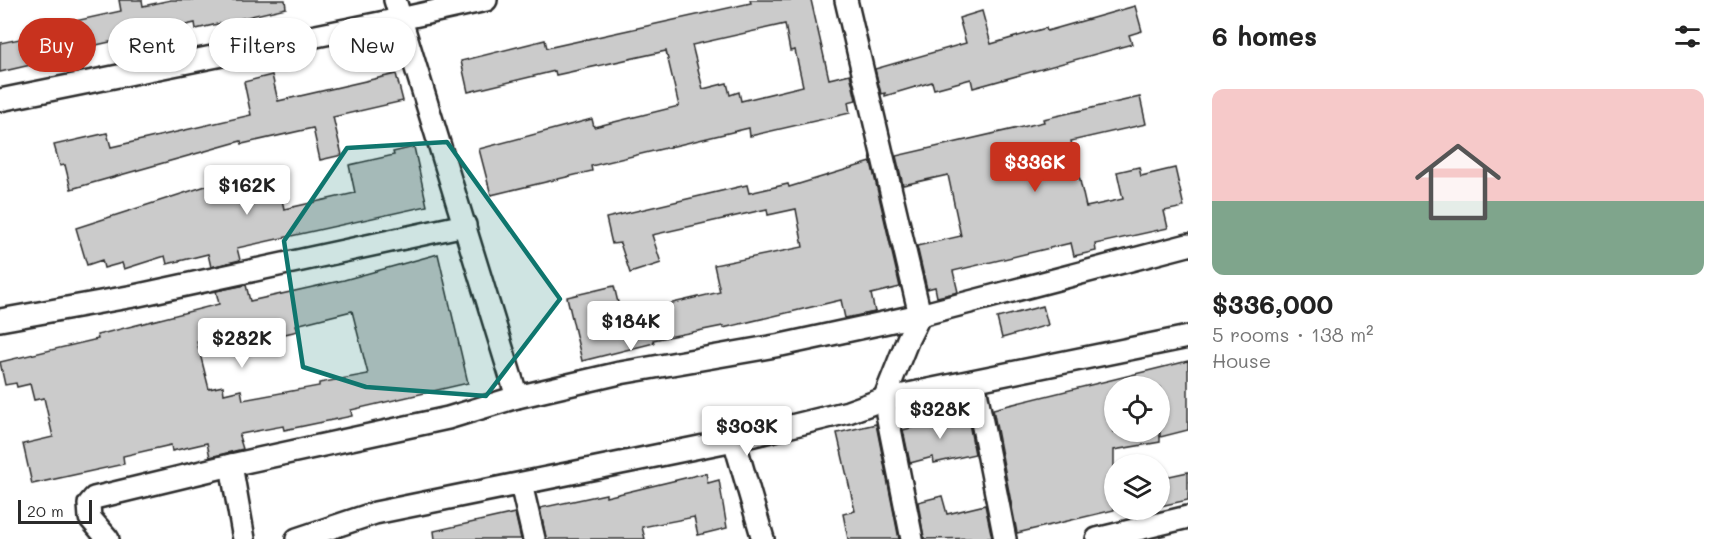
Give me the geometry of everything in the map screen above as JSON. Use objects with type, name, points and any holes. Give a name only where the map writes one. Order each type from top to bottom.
[{"type":"street","points":[[0,100],[397,10],[486,0]]},
{"type":"street","points":[[846,0],[920,315],[884,399],[912,539]]},
{"type":"street","points":[[397,10],[517,397]]},
{"type":"street","points":[[0,320],[134,296],[465,225]]},
{"type":"street","points":[[108,539],[90,518],[89,504],[94,498],[231,465],[448,418],[517,397],[620,373],[781,345],[920,315],[1188,245]]},
{"type":"street","points":[[297,539],[375,513],[734,440],[848,412],[884,399],[1188,338]]},
{"type":"street","points":[[974,381],[1005,539]]},
{"type":"street","points":[[734,440],[763,539]]},
{"type":"street","points":[[231,465],[244,539]]},
{"type":"street","points":[[521,483],[534,539]]},
{"type":"street","points":[[1097,539],[1188,518]]},
{"type":"highlighted area","points":[[447,142],[560,299],[486,396],[366,387],[303,367],[284,241],[347,148]]},
{"type":"building","points":[[119,0],[142,0],[143,6],[171,0],[285,0],[286,8],[243,18],[209,18],[209,26],[197,29],[197,18],[108,18],[108,42],[96,45],[96,18],[89,18],[121,11]]},
{"type":"building","points":[[750,0],[811,0],[829,79],[850,74],[856,100],[848,102],[850,113],[750,136],[749,128],[591,166],[592,171],[491,195],[479,149],[592,119],[594,127],[679,106],[666,51],[556,75],[555,71],[468,92],[461,61],[545,40],[547,48],[751,3]],"holes":[[[785,24],[790,51],[795,50],[803,86],[741,101],[739,92],[730,95],[727,83],[703,89],[692,45]]]},
{"type":"building","points":[[1135,6],[1142,31],[1129,35],[1132,44],[973,88],[971,79],[934,89],[932,82],[885,96],[885,93],[881,94],[875,69],[966,43],[959,18],[982,11],[991,44]]},
{"type":"building","points":[[18,39],[18,68],[0,72],[0,43]]},
{"type":"building","points":[[396,74],[403,101],[333,117],[342,155],[320,160],[313,128],[242,144],[241,141],[71,189],[65,165],[60,166],[54,145],[107,133],[111,147],[251,115],[244,82],[272,75],[278,101]]},
{"type":"building","points":[[1140,97],[1146,124],[1071,141],[1086,207],[1123,199],[1117,172],[1139,167],[1141,176],[1175,168],[1184,207],[1164,211],[1168,228],[1095,244],[1096,251],[1074,256],[1071,243],[953,271],[958,292],[937,297],[935,287],[927,289],[917,246],[961,236],[948,175],[903,185],[896,156]]},
{"type":"building","points":[[414,147],[427,206],[237,248],[240,260],[211,267],[208,254],[167,264],[165,256],[124,269],[122,263],[104,268],[102,260],[87,265],[76,228],[246,173],[248,183],[277,177],[284,209],[355,193],[349,165],[394,155],[393,152]]},
{"type":"building","points":[[871,162],[900,287],[871,294],[875,312],[845,318],[841,300],[723,328],[723,326],[653,340],[654,343],[582,361],[567,297],[614,286],[621,315],[720,292],[714,265],[803,247],[796,209],[768,215],[767,209],[652,235],[661,263],[630,273],[620,243],[612,244],[606,218],[747,185],[749,193],[788,184],[789,187]]},
{"type":"building","points":[[438,254],[468,383],[351,410],[352,416],[284,430],[283,426],[241,434],[239,436],[243,449],[210,457],[207,443],[172,451],[171,445],[123,456],[124,464],[32,484],[23,444],[53,437],[44,398],[34,400],[30,384],[17,387],[16,383],[5,385],[0,362],[98,339],[97,335],[219,304],[216,291],[246,285],[250,301],[344,280]],"holes":[[[352,311],[368,374],[243,400],[241,390],[224,394],[223,386],[209,389],[197,342],[258,328],[259,333],[270,330],[272,337],[298,331],[296,325]]]},
{"type":"building","points":[[1043,306],[1048,325],[1002,338],[997,318]]},
{"type":"building","points":[[1188,361],[1188,430],[1170,434],[1170,376],[1127,376]]},
{"type":"building","points":[[1104,382],[1104,442],[1160,442],[1114,450],[1114,454],[1104,454],[1104,512],[1017,533],[993,409]]},
{"type":"building","points":[[967,413],[975,454],[934,463],[933,457],[910,463],[903,430]]},
{"type":"building","points":[[876,424],[899,539],[848,539],[843,514],[855,511],[837,433]]},
{"type":"building","points":[[1188,472],[1188,500],[1170,504],[1170,476]]},
{"type":"building","points":[[706,473],[708,483],[719,480],[727,528],[698,535],[694,517],[642,527],[645,539],[546,539],[540,508],[606,494],[606,497]]},
{"type":"building","points":[[942,496],[947,514],[985,505],[992,538],[924,539],[918,502]]},
{"type":"building","points":[[515,513],[521,539],[435,539],[434,531]]}]
